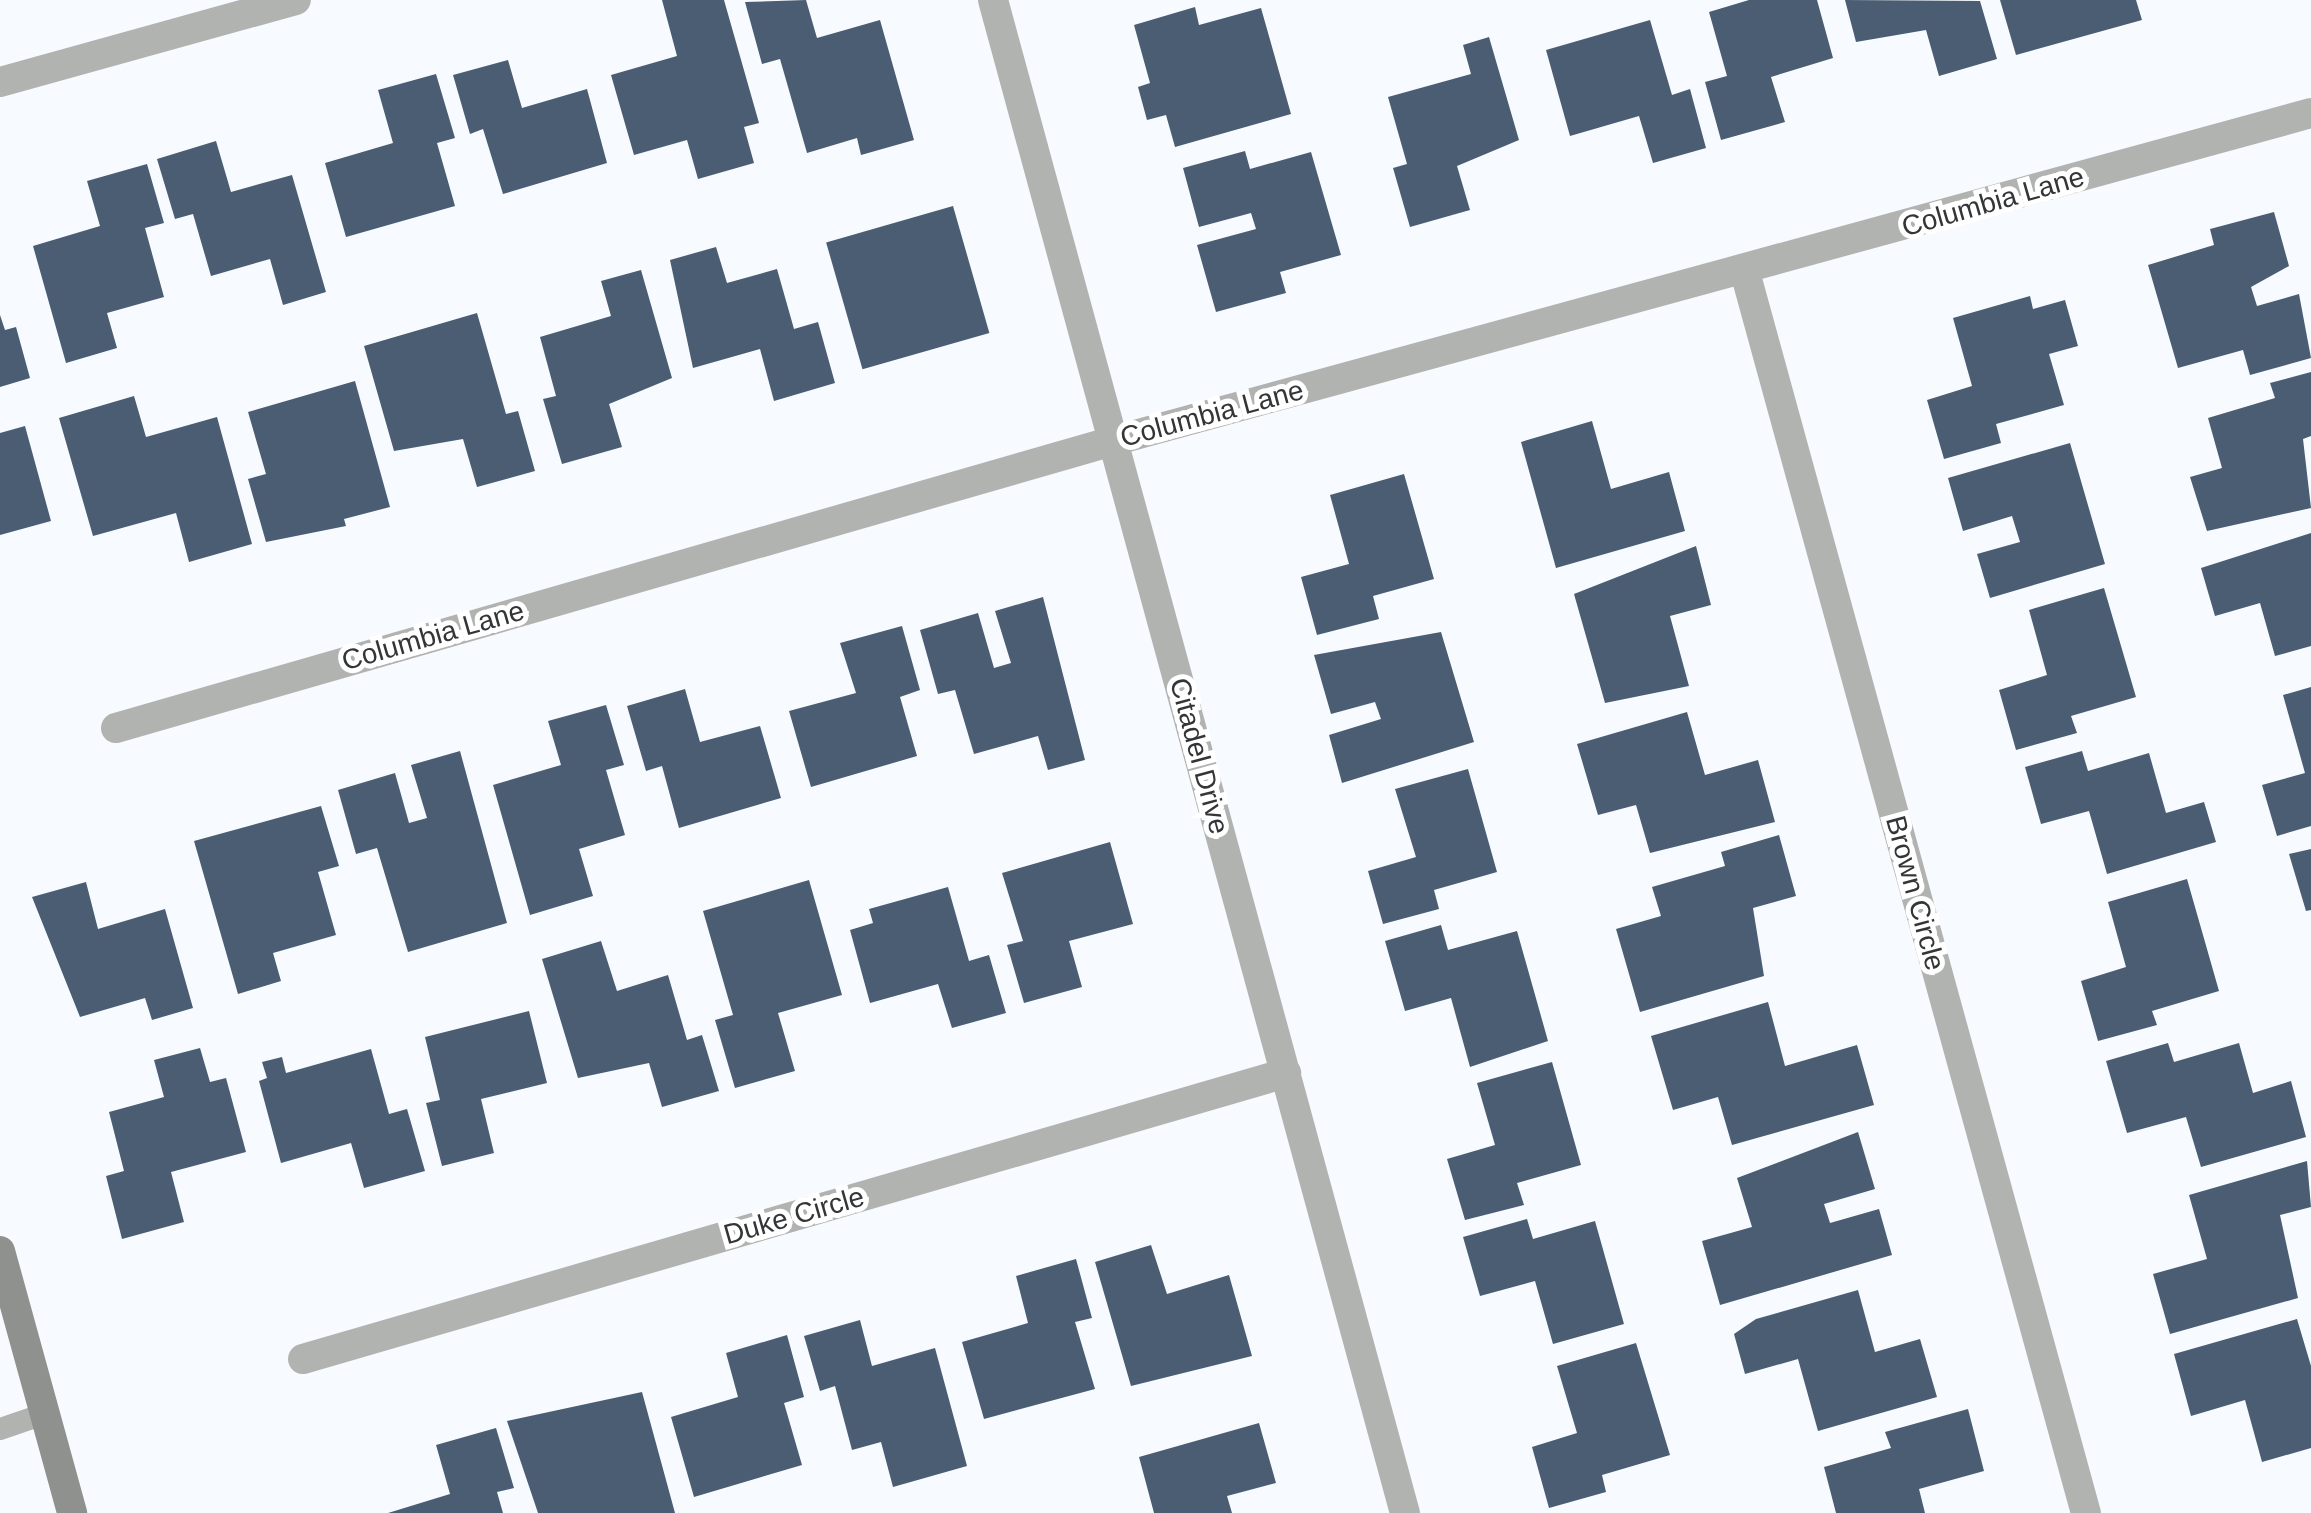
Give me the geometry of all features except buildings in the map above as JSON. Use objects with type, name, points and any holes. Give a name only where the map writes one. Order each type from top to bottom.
[{"type":"street","points":[[0,82],[296,0]]},
{"type":"street","name":"Citadel Drive","points":[[993,0],[1405,1513]]},
{"type":"street","name":"Columbia Lane","points":[[116,728],[1113,440],[1744,272],[2311,112]]},
{"type":"street","name":"Brown Circle","points":[[1744,272],[2086,1513]]},
{"type":"street","name":"Duke Circle","points":[[303,1359],[1286,1073]]},
{"type":"street","points":[[0,1251],[72,1513]]},
{"type":"lane","points":[[0,1429],[44,1414]]}]
